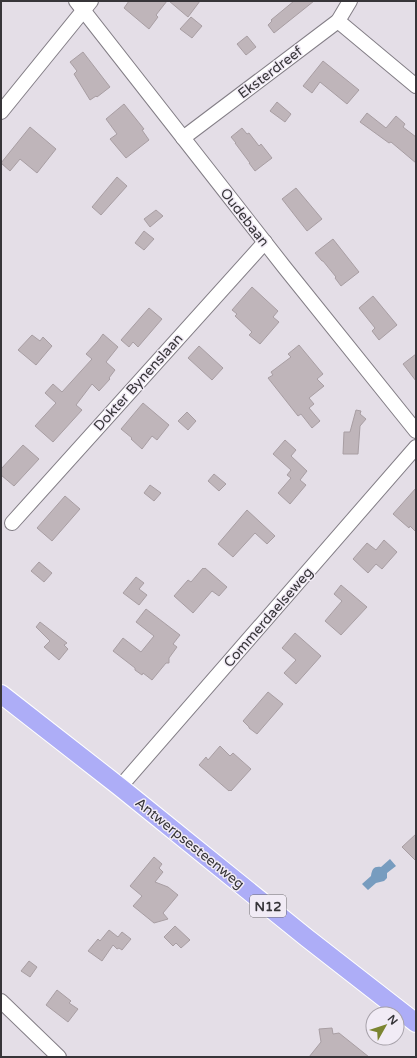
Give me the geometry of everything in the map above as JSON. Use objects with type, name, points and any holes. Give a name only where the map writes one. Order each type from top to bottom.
[{"type":"main road","name":"Antwerpsesteenweg","points":[[1,694],[416,1023]]},
{"type":"street","name":"Eksterdreef","points":[[183,138],[338,21],[350,1]]},
{"type":"street","points":[[1,112],[83,4]]},
{"type":"street","name":"Oudebaan","points":[[83,4],[183,138],[416,431]]},
{"type":"street","points":[[338,21],[416,86]]},
{"type":"street","name":"Dokter Bynenslaan","points":[[12,523],[265,242]]},
{"type":"street","name":"Commerdaelseweg","points":[[120,787],[416,447]]},
{"type":"street","points":[[1,1001],[59,1057]]},
{"type":"water","points":[[390,859],[396,866],[387,873],[387,878],[384,881],[376,883],[368,890],[362,884],[371,876],[374,868],[381,867]]},
{"type":"building","points":[[129,1],[167,1],[156,15],[158,17],[149,29],[124,8]]},
{"type":"building","points":[[169,1],[200,1],[188,17]]},
{"type":"building","points":[[294,1],[314,1],[274,33],[268,25],[272,21],[271,20]]},
{"type":"building","points":[[191,17],[202,26],[192,38],[180,29]]},
{"type":"building","points":[[247,36],[256,47],[246,55],[237,44]]},
{"type":"building","points":[[83,52],[110,87],[97,97],[96,96],[90,100],[74,74],[77,71],[70,62]]},
{"type":"building","points":[[323,61],[359,90],[347,104],[320,82],[312,93],[303,86]]},
{"type":"building","points":[[277,102],[291,114],[285,122],[270,111]]},
{"type":"building","points":[[124,104],[144,129],[142,130],[149,140],[126,158],[110,139],[117,134],[106,119]]},
{"type":"building","points":[[367,113],[386,128],[396,116],[405,124],[403,127],[416,137],[416,163],[391,142],[389,143],[360,122]]},
{"type":"building","points":[[30,127],[56,149],[37,173],[20,159],[10,171],[1,163]]},
{"type":"building","points":[[242,128],[247,134],[249,133],[259,146],[261,144],[272,158],[255,171],[231,137]]},
{"type":"building","points":[[117,177],[127,186],[101,215],[92,207]]},
{"type":"building","points":[[296,188],[322,219],[307,231],[282,199]]},
{"type":"building","points":[[156,210],[163,216],[150,227],[144,219]]},
{"type":"building","points":[[144,231],[154,239],[144,250],[135,243]]},
{"type":"building","points":[[333,239],[359,272],[341,286],[335,278],[336,277],[315,253]]},
{"type":"building","points":[[252,287],[278,311],[273,317],[279,322],[260,344],[249,335],[252,332],[235,316],[237,314],[232,310]]},
{"type":"building","points":[[373,296],[397,325],[379,340],[372,331],[375,328],[359,308]]},
{"type":"building","points":[[149,308],[162,319],[138,347],[133,342],[129,347],[121,340]]},
{"type":"building","points":[[103,334],[118,347],[106,362],[115,370],[109,378],[110,379],[99,391],[92,384],[76,405],[82,410],[53,442],[35,426],[56,403],[45,393],[53,384],[62,392],[92,359],[86,354]]},
{"type":"building","points":[[32,335],[40,341],[43,337],[52,346],[36,365],[18,350]]},
{"type":"building","points":[[299,345],[323,374],[317,379],[324,386],[309,398],[314,404],[309,408],[320,421],[312,428],[301,414],[298,416],[268,378],[273,375],[271,372],[291,357],[288,354]]},
{"type":"building","points":[[199,346],[223,368],[212,380],[188,358]]},
{"type":"building","points":[[416,354],[416,381],[403,364]]},
{"type":"building","points":[[143,403],[169,425],[157,440],[152,436],[142,449],[121,429]]},
{"type":"building","points":[[356,410],[361,411],[360,414],[366,419],[360,426],[358,454],[343,454],[344,432],[350,432]]},
{"type":"building","points":[[187,412],[196,421],[188,430],[178,421]]},
{"type":"building","points":[[285,440],[296,450],[291,456],[307,471],[300,480],[306,485],[290,504],[278,493],[291,478],[287,475],[291,470],[273,454]]},
{"type":"building","points":[[23,445],[39,459],[14,486],[1,475],[1,469]]},
{"type":"building","points":[[214,474],[226,484],[219,491],[208,481]]},
{"type":"building","points":[[150,485],[161,493],[154,501],[144,493]]},
{"type":"building","points":[[416,488],[416,532],[393,514]]},
{"type":"building","points":[[65,496],[80,509],[52,541],[37,528]]},
{"type":"building","points":[[247,510],[275,536],[267,544],[255,533],[233,557],[218,544]]},
{"type":"building","points":[[384,540],[397,552],[382,569],[376,564],[368,573],[353,559],[367,543],[376,550]]},
{"type":"building","points":[[39,562],[52,573],[44,582],[31,571]]},
{"type":"building","points":[[203,568],[205,568],[227,587],[219,596],[212,591],[193,613],[174,596],[188,580],[191,582]]},
{"type":"building","points":[[136,577],[144,583],[139,589],[147,595],[139,605],[123,593]]},
{"type":"building","points":[[341,585],[367,607],[341,635],[325,621],[342,601],[334,594]]},
{"type":"building","points":[[146,609],[180,635],[173,644],[177,647],[169,658],[169,663],[166,663],[152,680],[143,673],[142,675],[135,670],[135,668],[113,651],[123,638],[141,652],[154,636],[136,622]]},
{"type":"building","points":[[40,622],[67,643],[64,645],[68,649],[59,660],[44,647],[50,641],[36,627]]},
{"type":"building","points":[[295,633],[321,656],[296,684],[284,673],[296,660],[282,648]]},
{"type":"building","points":[[268,692],[283,704],[257,734],[243,721]]},
{"type":"building","points":[[220,746],[230,756],[233,753],[251,769],[231,791],[229,791],[199,765],[206,757],[208,760]]},
{"type":"building","points":[[416,834],[416,861],[402,847]]},
{"type":"building","points":[[154,857],[162,864],[159,868],[163,872],[155,882],[168,887],[178,895],[163,913],[168,919],[154,923],[133,906],[142,896],[130,886]]},
{"type":"building","points":[[175,926],[190,940],[181,948],[176,943],[173,946],[164,937]]},
{"type":"building","points":[[109,930],[118,937],[122,932],[131,939],[122,950],[119,948],[117,949],[113,945],[102,961],[88,951],[98,939],[100,941]]},
{"type":"building","points":[[29,961],[37,967],[30,977],[21,971]]},
{"type":"building","points":[[57,990],[71,1001],[69,1003],[78,1009],[68,1022],[46,1005]]},
{"type":"building","points":[[332,1028],[333,1034],[339,1033],[369,1057],[309,1057],[321,1042],[319,1029]]}]
